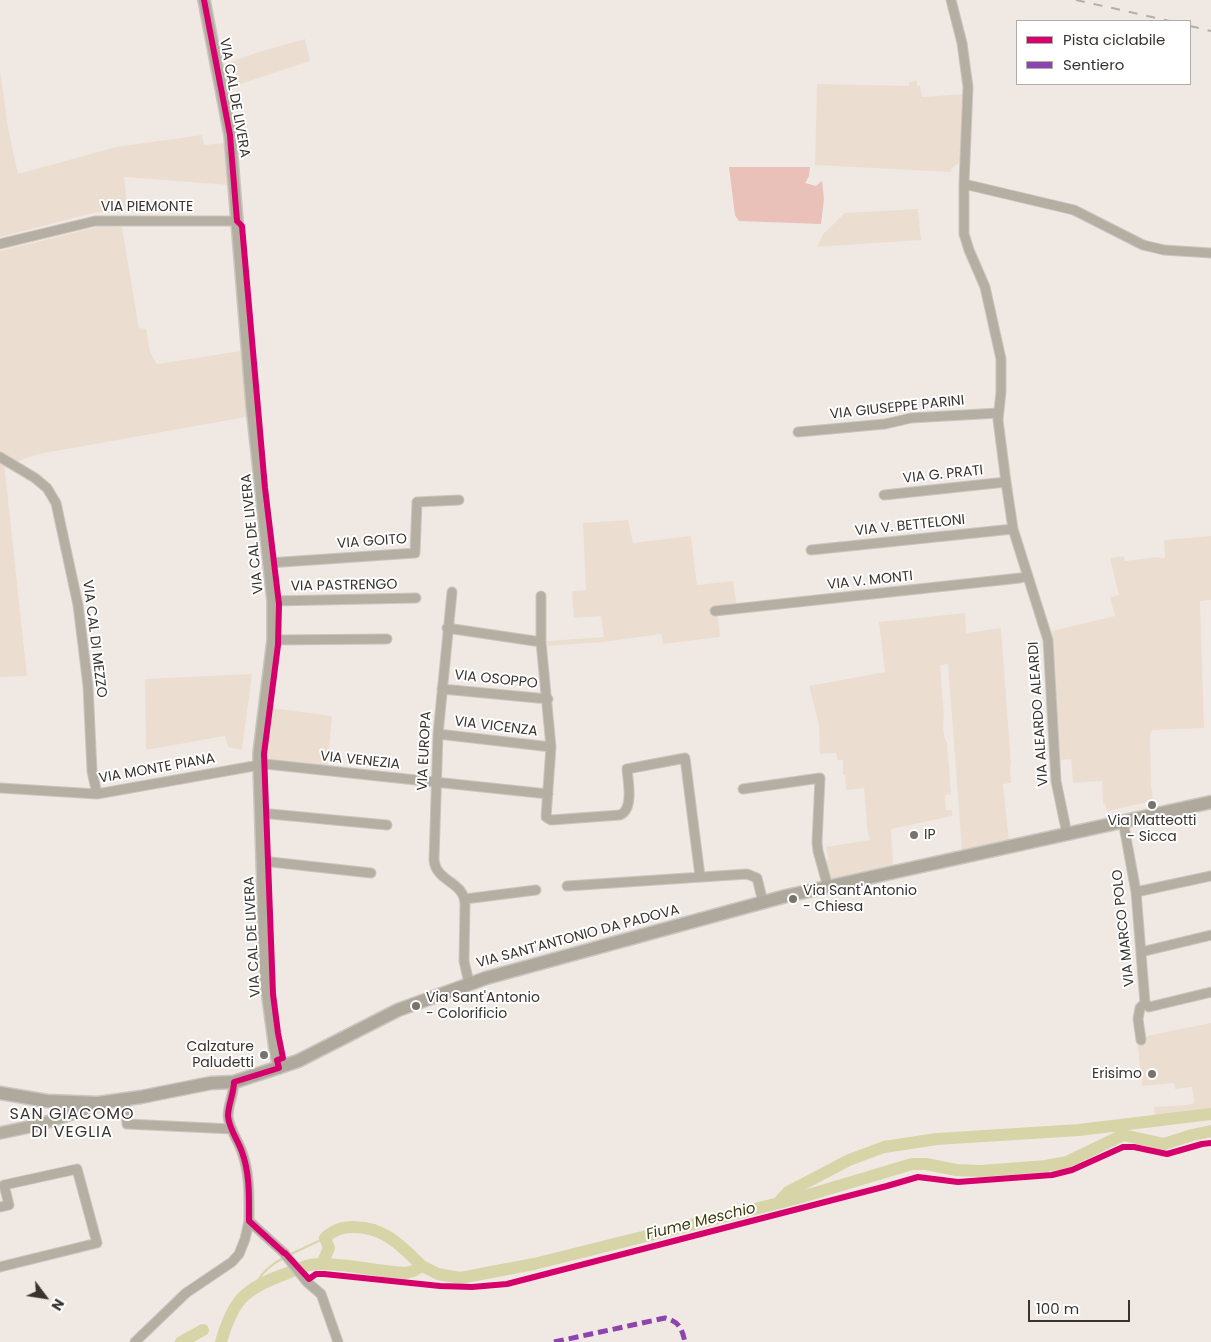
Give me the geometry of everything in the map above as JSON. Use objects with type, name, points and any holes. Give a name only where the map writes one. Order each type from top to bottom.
[{"type":"main road","name":"VIA SANT'ANTONIO DA PADOVA","points":[[0,1094],[64,1102],[109,1101],[125,1100],[206,1084],[234,1082],[279,1068],[313,1054],[398,1010],[469,983],[763,902],[1211,802]]},
{"type":"street","name":"VIA CAL DE LIVERA","points":[[204,0],[227,117],[256,443],[273,601],[273,640],[259,765],[267,992],[279,1068]]},
{"type":"street","name":"VIA ALEARDO ALEARDI","points":[[950,0],[963,51],[968,87],[964,234],[985,287],[1002,365],[998,430],[1013,529],[1049,646],[1056,781],[1067,834]]},
{"type":"street","points":[[964,184],[1074,210],[1143,246],[1164,250],[1211,253]]},
{"type":"street","name":"VIA PIEMONTE","points":[[0,244],[95,221],[237,221]]},
{"type":"street","name":"VIA GIUSEPPE PARINI","points":[[798,432],[885,424],[912,418],[998,413]]},
{"type":"street","name":"VIA CAL DI MEZZO","points":[[0,457],[35,478],[47,488],[56,504],[78,605],[88,686],[92,771],[97,794]]},
{"type":"street","name":"VIA G. PRATI","points":[[884,495],[1006,482]]},
{"type":"street","name":"VIA GOITO","points":[[268,563],[415,553],[417,502],[459,500]]},
{"type":"street","name":"VIA V. BETTELONI","points":[[811,550],[1013,529]]},
{"type":"street","name":"VIA V. MONTI","points":[[715,611],[1010,580],[1028,576]]},
{"type":"street","name":"VIA EUROPA","points":[[452,592],[438,734],[435,865],[439,874],[462,892],[465,899]]},
{"type":"street","points":[[541,596],[541,642],[548,699],[551,748],[546,817],[551,820],[624,814],[628,806],[627,769],[685,758],[700,876]]},
{"type":"street","name":"VIA PASTRENGO","points":[[273,601],[416,598]]},
{"type":"street","points":[[447,628],[541,642]]},
{"type":"street","points":[[273,640],[387,639]]},
{"type":"street","name":"VIA OSOPPO","points":[[442,689],[548,699]]},
{"type":"street","name":"VIA VICENZA","points":[[438,734],[551,748]]},
{"type":"street","name":"VIA VENEZIA","points":[[259,765],[265,764],[548,794]]},
{"type":"street","name":"VIA MONTE PIANA","points":[[0,788],[97,794],[259,765]]},
{"type":"street","points":[[743,789],[820,778],[817,842],[828,887]]},
{"type":"street","points":[[260,813],[387,825]]},
{"type":"street","name":"VIA MARCO POLO","points":[[1123,821],[1136,892],[1147,1005],[1140,1008],[1138,1019],[1141,1040]]},
{"type":"street","points":[[262,861],[371,872]]},
{"type":"street","points":[[567,886],[751,874],[758,881],[763,902]]},
{"type":"street","points":[[1136,892],[1211,876]]},
{"type":"street","points":[[469,983],[464,961],[465,899],[536,890]]},
{"type":"street","points":[[1141,952],[1211,935]]},
{"type":"street","points":[[1147,1005],[1211,992]]},
{"type":"street","points":[[135,1342],[186,1293],[232,1262],[239,1254],[245,1239],[248,1220],[249,1188],[247,1168],[228,1114],[234,1082]]},
{"type":"street","points":[[125,1100],[127,1124],[232,1129]]},
{"type":"street","points":[[0,1133],[38,1125],[109,1101]]},
{"type":"street","points":[[0,1207],[9,1205],[4,1184],[77,1169],[97,1244],[0,1267]]},
{"type":"street","points":[[248,1220],[286,1256],[307,1282],[324,1298],[338,1342]]},
{"type":"shaded area","points":[[305,39],[310,61],[228,88],[224,64]]},
{"type":"shaded area","points":[[0,69],[8,128],[18,174],[116,147],[202,135],[204,145],[225,143],[229,185],[124,177],[128,213],[98,212],[0,237]]},
{"type":"shaded area","points":[[917,81],[922,97],[965,94],[962,160],[952,168],[951,172],[815,165],[817,84],[909,86],[909,82]]},
{"type":"shaded area","points":[[729,167],[810,167],[809,176],[805,183],[816,186],[822,181],[824,199],[821,224],[739,221],[735,215]]},
{"type":"shaded area","points":[[918,209],[921,240],[817,247],[823,234],[845,213]]},
{"type":"shaded area","points":[[101,226],[122,227],[139,328],[146,329],[150,352],[157,364],[241,351],[246,417],[39,454],[15,462],[0,454],[0,251]]},
{"type":"shaded area","points":[[0,460],[4,462],[27,676],[0,677]]},
{"type":"shaded area","points":[[628,520],[633,543],[691,536],[697,585],[733,581],[737,607],[717,608],[720,637],[663,644],[661,634],[604,642],[548,646],[547,641],[604,637],[601,616],[574,618],[572,592],[586,590],[583,523]]},
{"type":"shaded area","points":[[1211,536],[1211,600],[1200,601],[1204,728],[1153,730],[1150,734],[1153,801],[1107,811],[1105,804],[1103,804],[1102,781],[1073,783],[1071,759],[1058,760],[1052,631],[1115,616],[1110,597],[1119,595],[1110,558],[1124,556],[1125,561],[1165,558],[1164,540]]},
{"type":"shaded area","points":[[965,613],[966,633],[1001,628],[1011,765],[1011,783],[1003,784],[1009,841],[962,850],[948,664],[940,665],[944,714],[943,725],[947,743],[951,794],[945,795],[946,810],[952,810],[952,816],[891,829],[893,865],[826,880],[822,862],[829,860],[826,847],[870,840],[870,837],[868,836],[864,788],[846,790],[843,760],[838,760],[836,753],[820,754],[819,725],[809,686],[885,672],[879,622]]},
{"type":"shaded area","points":[[252,674],[242,750],[228,747],[225,736],[146,750],[145,679]]},
{"type":"shaded area","points":[[272,708],[332,716],[327,769],[269,761],[267,759]]},
{"type":"shaded area","points":[[1211,1023],[1211,1110],[1155,1117],[1154,1107],[1194,1103],[1192,1087],[1175,1089],[1174,1083],[1142,1086],[1137,1038]]},
{"type":"waterway","points":[[778,1203],[788,1192],[849,1160],[884,1147],[937,1139],[1079,1130],[1211,1114]]},
{"type":"waterway","name":"Fiume Meschio","points":[[221,1342],[230,1316],[242,1298],[259,1285],[309,1265],[339,1265],[406,1273],[422,1266],[438,1274],[460,1278],[534,1264],[795,1199],[912,1164],[926,1164],[956,1170],[981,1171],[1046,1166],[1067,1162],[1123,1135],[1164,1144],[1211,1131]]},
{"type":"waterway","points":[[322,1264],[329,1248],[325,1238],[338,1230],[353,1227],[374,1230],[392,1239],[422,1266]]},
{"type":"waterway","points":[[289,1255],[325,1238]]},
{"type":"waterway","points":[[256,1286],[260,1277],[267,1269],[285,1257]]},
{"type":"waterway","points":[[181,1342],[203,1330]]},
{"type":"railway","points":[[1076,0],[1166,20]]},
{"type":"railway","points":[[1191,26],[1211,31]]},
{"type":"marked path","points":[[554,1342],[665,1318],[677,1323],[683,1333],[685,1342]]},
{"type":"cycle path","points":[[204,0],[230,135],[237,221],[242,226],[265,488],[279,604],[278,645],[264,754],[273,994],[283,1058],[277,1060],[279,1068],[234,1082],[228,1116],[242,1152],[246,1169],[249,1221],[285,1253],[309,1279],[316,1274],[324,1274],[440,1286],[472,1287],[507,1284],[918,1177],[958,1182],[1052,1175],[1072,1170],[1123,1147],[1134,1147],[1167,1154],[1211,1143]]},
{"type":"place","name":"Via Matteotti - Sicca","points":[[1152,805]]},
{"type":"place","name":"IP","points":[[914,835]]},
{"type":"place","name":"Via Sant'Antonio - Chiesa","points":[[793,899]]},
{"type":"place","name":"Via Sant'Antonio - Colorificio","points":[[416,1006]]},
{"type":"place","name":"Calzature Paludetti","points":[[264,1055]]},
{"type":"place","name":"Erisimo","points":[[1152,1074]]},
{"type":"district","name":"SAN GIACOMO DI VEGLIA","points":[[72,1124]]}]
